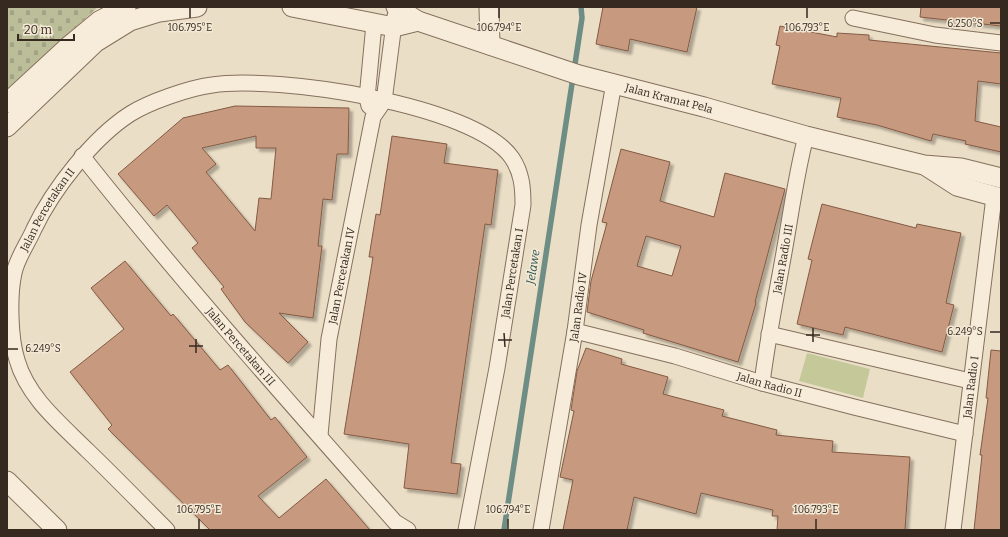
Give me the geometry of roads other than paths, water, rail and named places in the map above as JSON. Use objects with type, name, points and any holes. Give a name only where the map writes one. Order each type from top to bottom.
[{"type":"street","points":[[7,103],[70,45],[99,22],[126,7]]},
{"type":"street","points":[[7,127],[96,42],[130,21],[159,12],[197,7]]},
{"type":"street","points":[[292,7],[394,27],[418,20]]},
{"type":"street","name":"Jalan Percetakan IV","points":[[320,435],[329,339],[373,117],[384,101],[396,7]]},
{"type":"street","name":"Jalan Kramat Pela","points":[[396,7],[418,20],[579,75],[614,83],[806,136],[924,165],[961,168],[1001,178]]},
{"type":"street","points":[[489,7],[490,45]]},
{"type":"street","points":[[853,18],[935,35],[1001,43]]},
{"type":"street","name":"Jalan Percetakan IV","points":[[373,117],[367,98],[374,24]]},
{"type":"street","name":"Jalan Percetakan II","points":[[167,530],[36,398],[17,360],[10,310],[14,271],[41,215],[82,156],[95,143],[130,114],[168,97],[212,85],[265,83],[384,101]]},
{"type":"street","name":"Jalan Radio IV","points":[[541,530],[575,331],[589,225],[614,83]]},
{"type":"street","name":"Jalan Percetakan I","points":[[384,101],[422,110],[460,123],[494,141],[512,158],[522,182],[523,205],[497,368],[466,530]]},
{"type":"street","name":"Jalan Radio III","points":[[762,383],[796,177],[806,136]]},
{"type":"street","name":"Jalan Percetakan III","points":[[82,156],[185,281],[395,522],[408,530]]},
{"type":"street","name":"Jalan Kramat Pela","points":[[924,165],[957,186],[997,198]]},
{"type":"street","name":"Jalan Radio I","points":[[953,530],[970,381],[997,198]]},
{"type":"street","name":"Jalan Radio II","points":[[575,331],[675,356],[762,383],[965,434]]},
{"type":"street","points":[[769,334],[970,381]]},
{"type":"street","points":[[7,481],[57,530]]},
{"type":"waterway","name":"Jelawe","points":[[504,530],[582,18],[581,7]]}]
